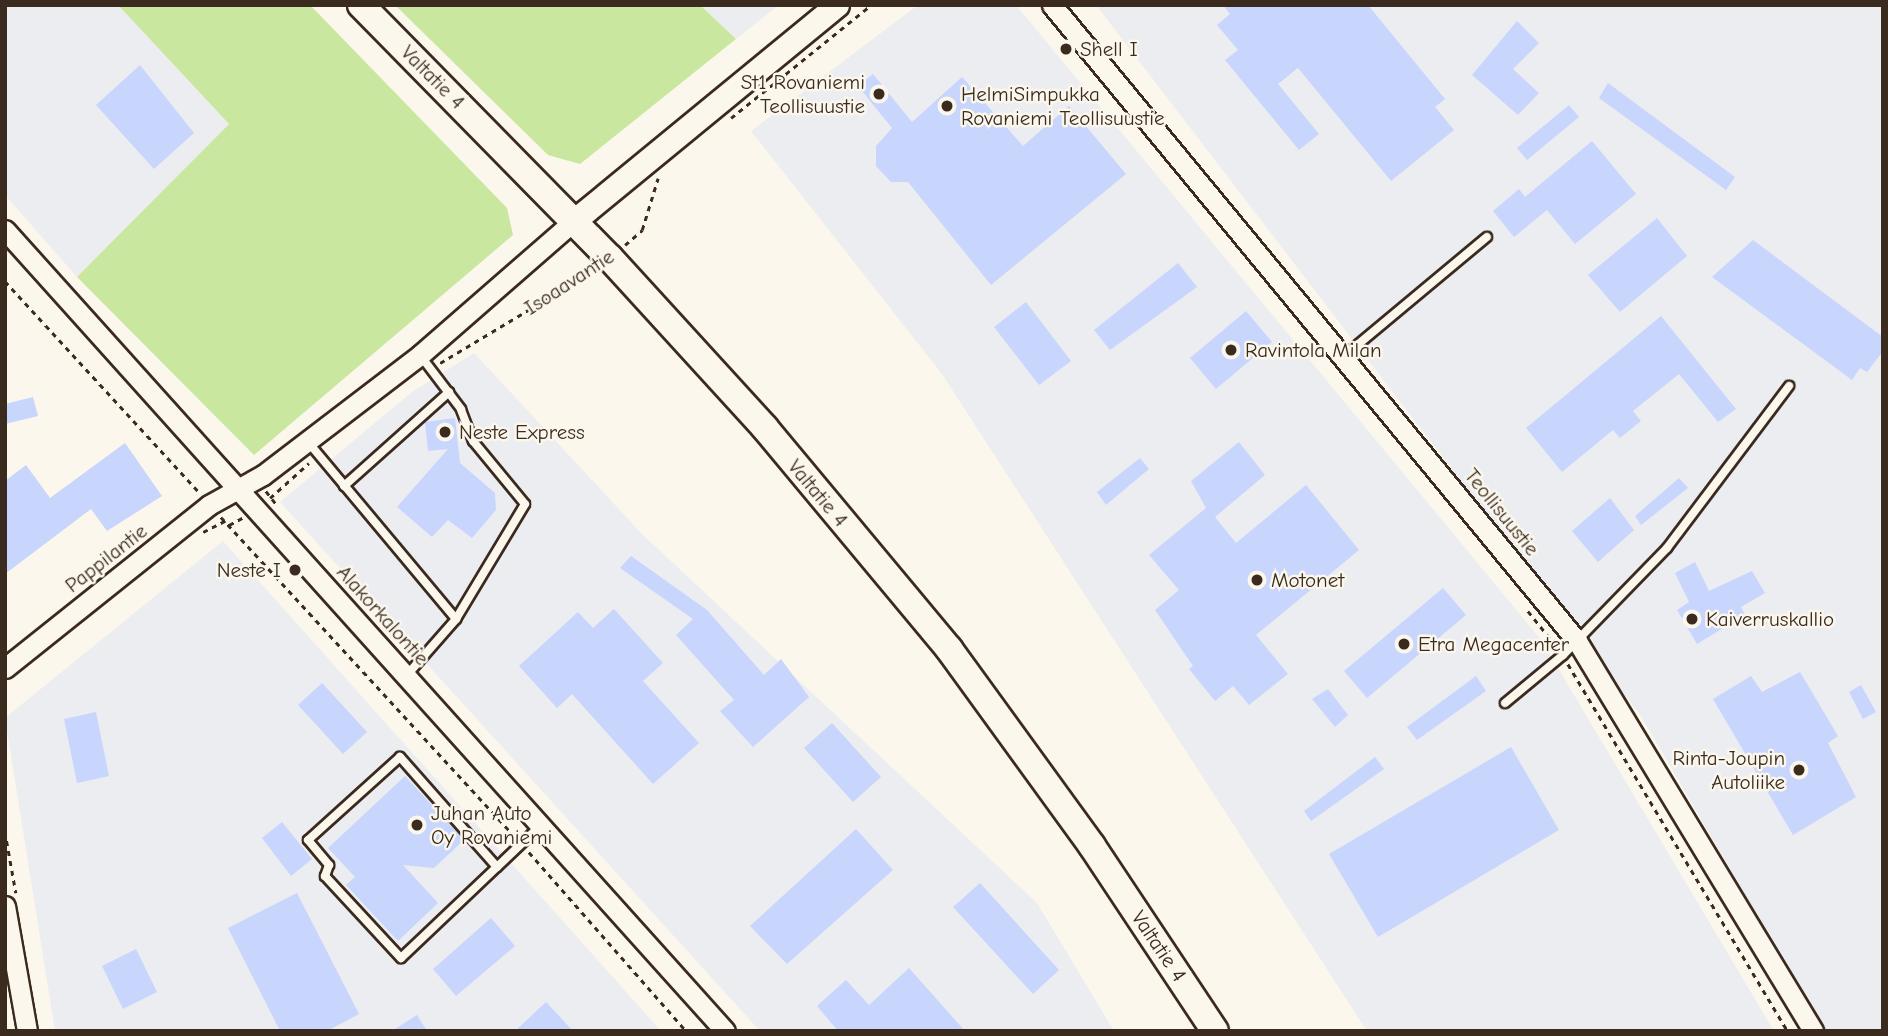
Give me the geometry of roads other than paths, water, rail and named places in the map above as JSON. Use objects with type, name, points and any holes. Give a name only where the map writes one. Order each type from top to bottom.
[{"type":"highway","name":"Valtatie 4","points":[[361,5],[610,258],[765,428],[949,649],[1092,846],[1215,1031]]},
{"type":"main road","name":"Isoaavantie","points":[[575,220],[837,5]]},
{"type":"street","name":"Teollisuustie","points":[[1052,5],[1102,60],[1577,641],[1813,1031]]},
{"type":"street","name":"Teollisuustie","points":[[1072,5],[1102,60]]},
{"type":"street","name":"Isoaavantie","points":[[240,490],[312,447],[425,362],[575,220]]},
{"type":"street","name":"Alakorkalontie","points":[[5,230],[726,1031]]},
{"type":"street","name":"Pappilantie","points":[[5,668],[209,505],[240,490]]},
{"type":"street","points":[[5,906],[27,1031]]},
{"type":"lane","points":[[1345,356],[1487,237]]},
{"type":"lane","points":[[407,675],[456,619],[525,504],[473,441],[449,392],[425,362]]},
{"type":"lane","points":[[1504,703],[1563,655],[1667,548],[1789,386]]},
{"type":"lane","points":[[344,486],[449,392]]},
{"type":"lane","points":[[312,447],[456,619]]},
{"type":"lane","points":[[497,867],[400,758],[308,840],[329,865],[325,876],[401,958],[497,867],[541,825]]},
{"type":"place","name":"Shell I","points":[[1066,49]]},
{"type":"place","name":"St1 Rovaniemi Teollisuustie","points":[[879,94]]},
{"type":"place","name":"HelmiSimpukka Rovaniemi Teollisuustie","points":[[947,106]]},
{"type":"place","name":"Ravintola Milan","points":[[1231,350]]},
{"type":"place","name":"Neste Express","points":[[445,432]]},
{"type":"place","name":"Neste I","points":[[295,570]]},
{"type":"place","name":"Motonet","points":[[1257,580]]},
{"type":"place","name":"Kaiverruskallio","points":[[1692,619]]},
{"type":"place","name":"Etra Megacenter","points":[[1404,644]]},
{"type":"place","name":"Rinta-Joupin Autoliike","points":[[1799,770]]},
{"type":"place","name":"Juhan Auto Oy Rovaniemi","points":[[417,825]]}]
